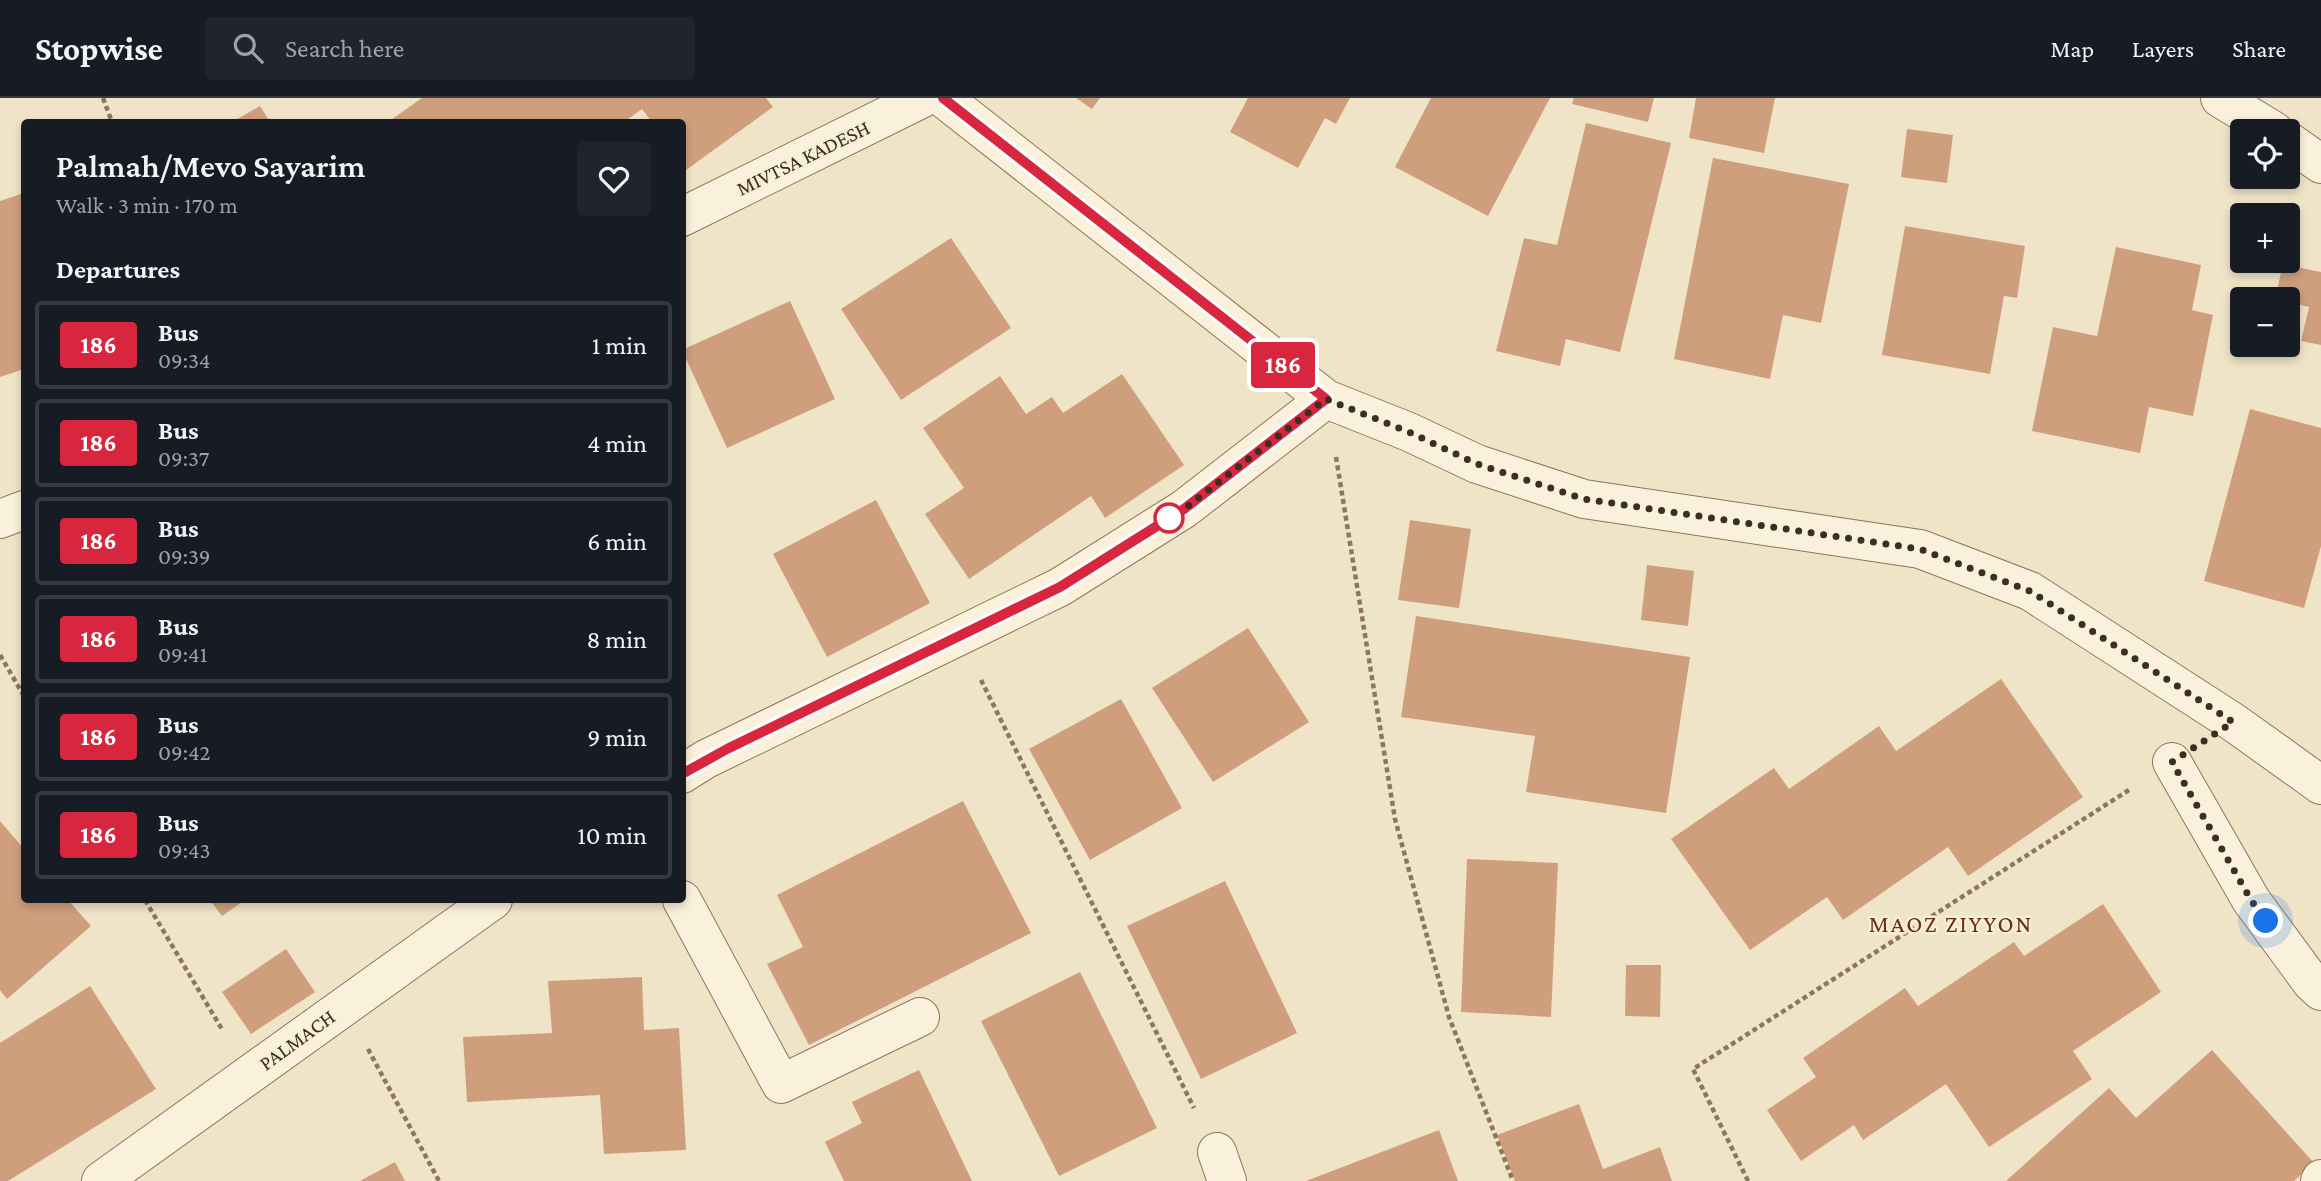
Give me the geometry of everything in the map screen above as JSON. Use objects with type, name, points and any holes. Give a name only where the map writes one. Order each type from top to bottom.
[{"type":"street","name":"MIVTSA KADESH","points":[[686,216],[923,98]]},
{"type":"street","points":[[943,98],[1326,399],[1409,432],[1477,464],[1584,499],[1920,549],[2018,586],[2041,598],[2233,722],[2321,785]]},
{"type":"street","points":[[2220,98],[2254,119]]},
{"type":"street","points":[[2300,150],[2321,164]]},
{"type":"street","points":[[686,772],[706,759],[1060,587],[1184,509],[1326,399]]},
{"type":"street","points":[[0,519],[21,511]]},
{"type":"street","points":[[2172,762],[2251,900],[2312,983],[2321,991]]},
{"type":"street","name":"PALMACH","points":[[102,1181],[489,903]]},
{"type":"street","points":[[684,903],[781,1084],[920,1017]]},
{"type":"path","points":[[103,98],[111,119]]},
{"type":"path","points":[[1326,399],[1395,819],[1449,1017],[1513,1181]]},
{"type":"path","points":[[959,635],[1222,1167]]},
{"type":"path","points":[[0,655],[21,691]]},
{"type":"path","points":[[1748,1181],[1693,1069],[2172,762]]},
{"type":"path","points":[[147,903],[249,1075]]},
{"type":"path","points":[[345,1006],[439,1181]]},
{"type":"building","points":[[422,98],[766,98],[773,107],[686,170],[686,119],[650,119],[642,109],[628,119],[392,119]]},
{"type":"building","points":[[1076,98],[1100,98],[1092,109]]},
{"type":"building","points":[[1248,98],[1350,98],[1336,124],[1325,118],[1298,168],[1230,132]]},
{"type":"building","points":[[1431,98],[1550,98],[1488,216],[1395,167]]},
{"type":"building","points":[[1574,98],[1654,98],[1648,122],[1572,104]]},
{"type":"building","points":[[1696,98],[1775,98],[1764,153],[1689,138]]},
{"type":"building","points":[[260,106],[268,119],[237,119]]},
{"type":"building","points":[[1586,123],[1671,143],[1620,352],[1566,339],[1560,366],[1496,351],[1524,238],[1557,245]]},
{"type":"building","points":[[1907,129],[1953,135],[1947,183],[1901,177]]},
{"type":"building","points":[[1713,158],[1849,184],[1821,323],[1783,315],[1770,379],[1674,359]]},
{"type":"building","points":[[21,194],[21,370],[0,377],[0,201]]},
{"type":"building","points":[[1905,226],[2025,246],[2017,298],[2004,296],[1990,374],[1882,355]]},
{"type":"building","points":[[951,238],[1011,328],[901,400],[841,309]]},
{"type":"building","points":[[2116,247],[2201,265],[2192,310],[2213,315],[2193,416],[2149,407],[2140,453],[2032,431],[2053,327],[2097,336]]},
{"type":"building","points":[[2300,268],[2321,272],[2321,345],[2301,341],[2309,307],[2300,305],[2300,287],[2278,287],[2281,273],[2300,273]]},
{"type":"building","points":[[790,301],[835,399],[727,448],[686,359],[686,348]]},
{"type":"building","points":[[1122,374],[1184,465],[1105,518],[1091,496],[969,579],[925,514],[964,488],[923,428],[1000,376],[1026,414],[1052,397],[1063,413]]},
{"type":"building","points":[[2250,409],[2321,428],[2321,546],[2304,608],[2204,581]]},
{"type":"building","points":[[876,500],[930,603],[827,657],[773,554]]},
{"type":"building","points":[[1410,520],[1471,529],[1459,608],[1398,600]]},
{"type":"building","points":[[1647,565],[1694,571],[1688,626],[1641,620]]},
{"type":"building","points":[[1416,616],[1690,657],[1666,813],[1526,792],[1535,736],[1401,717]]},
{"type":"building","points":[[1248,628],[1309,722],[1213,782],[1152,688]]},
{"type":"building","points":[[2001,679],[2083,797],[1968,876],[1948,847],[1843,920],[1827,897],[1750,950],[1671,839],[1774,768],[1789,789],[1879,726],[1896,751]]},
{"type":"building","points":[[1121,699],[1182,808],[1090,860],[1029,749]]},
{"type":"building","points":[[963,801],[1031,933],[809,1045],[767,964],[803,947],[777,895]]},
{"type":"building","points":[[0,821],[21,846],[21,903],[71,903],[91,926],[7,999],[0,990]]},
{"type":"building","points":[[1467,859],[1558,863],[1551,1017],[1461,1012]]},
{"type":"building","points":[[1225,881],[1297,1033],[1201,1079],[1127,926]]},
{"type":"building","points":[[212,903],[241,903],[222,916]]},
{"type":"building","points":[[2103,904],[2161,992],[2073,1051],[2092,1079],[1989,1147],[1946,1084],[1863,1140],[1854,1125],[1801,1161],[1767,1110],[1816,1077],[1803,1058],[1905,988],[1918,1006],[2014,942],[2024,956]]},
{"type":"building","points":[[286,949],[315,992],[251,1034],[222,992]]},
{"type":"building","points":[[1626,965],[1661,965],[1660,1017],[1625,1016]]},
{"type":"building","points":[[1080,972],[1157,1128],[1059,1176],[981,1021]]},
{"type":"building","points":[[642,977],[644,1030],[679,1028],[686,1150],[604,1154],[600,1095],[467,1102],[463,1037],[552,1033],[548,981]]},
{"type":"building","points":[[90,986],[156,1089],[8,1181],[0,1181],[0,1043]]},
{"type":"building","points":[[2212,1050],[2314,1163],[2294,1181],[2006,1181],[2109,1088],[2136,1118]]},
{"type":"building","points":[[919,1070],[972,1181],[844,1181],[825,1142],[862,1123],[852,1102]]},
{"type":"building","points":[[1579,1104],[1603,1169],[1660,1147],[1672,1181],[1515,1181],[1497,1135]]},
{"type":"building","points":[[1439,1130],[1458,1181],[1306,1181]]},
{"type":"building","points":[[395,1162],[405,1181],[360,1181]]},
{"type":"bus line","name":"186","points":[[686,772],[706,759],[1060,587],[1184,509],[1326,399],[943,98]]},
{"type":"district","name":"MAOZ ZIYYON","points":[[1951,924]]},
{"type":"route","points":[[1169,518],[1163,522],[1184,509],[1326,399],[1409,432],[1477,464],[1584,499],[1920,549],[2030,591],[2233,722],[2172,762],[2251,900],[2266,921]]}]
